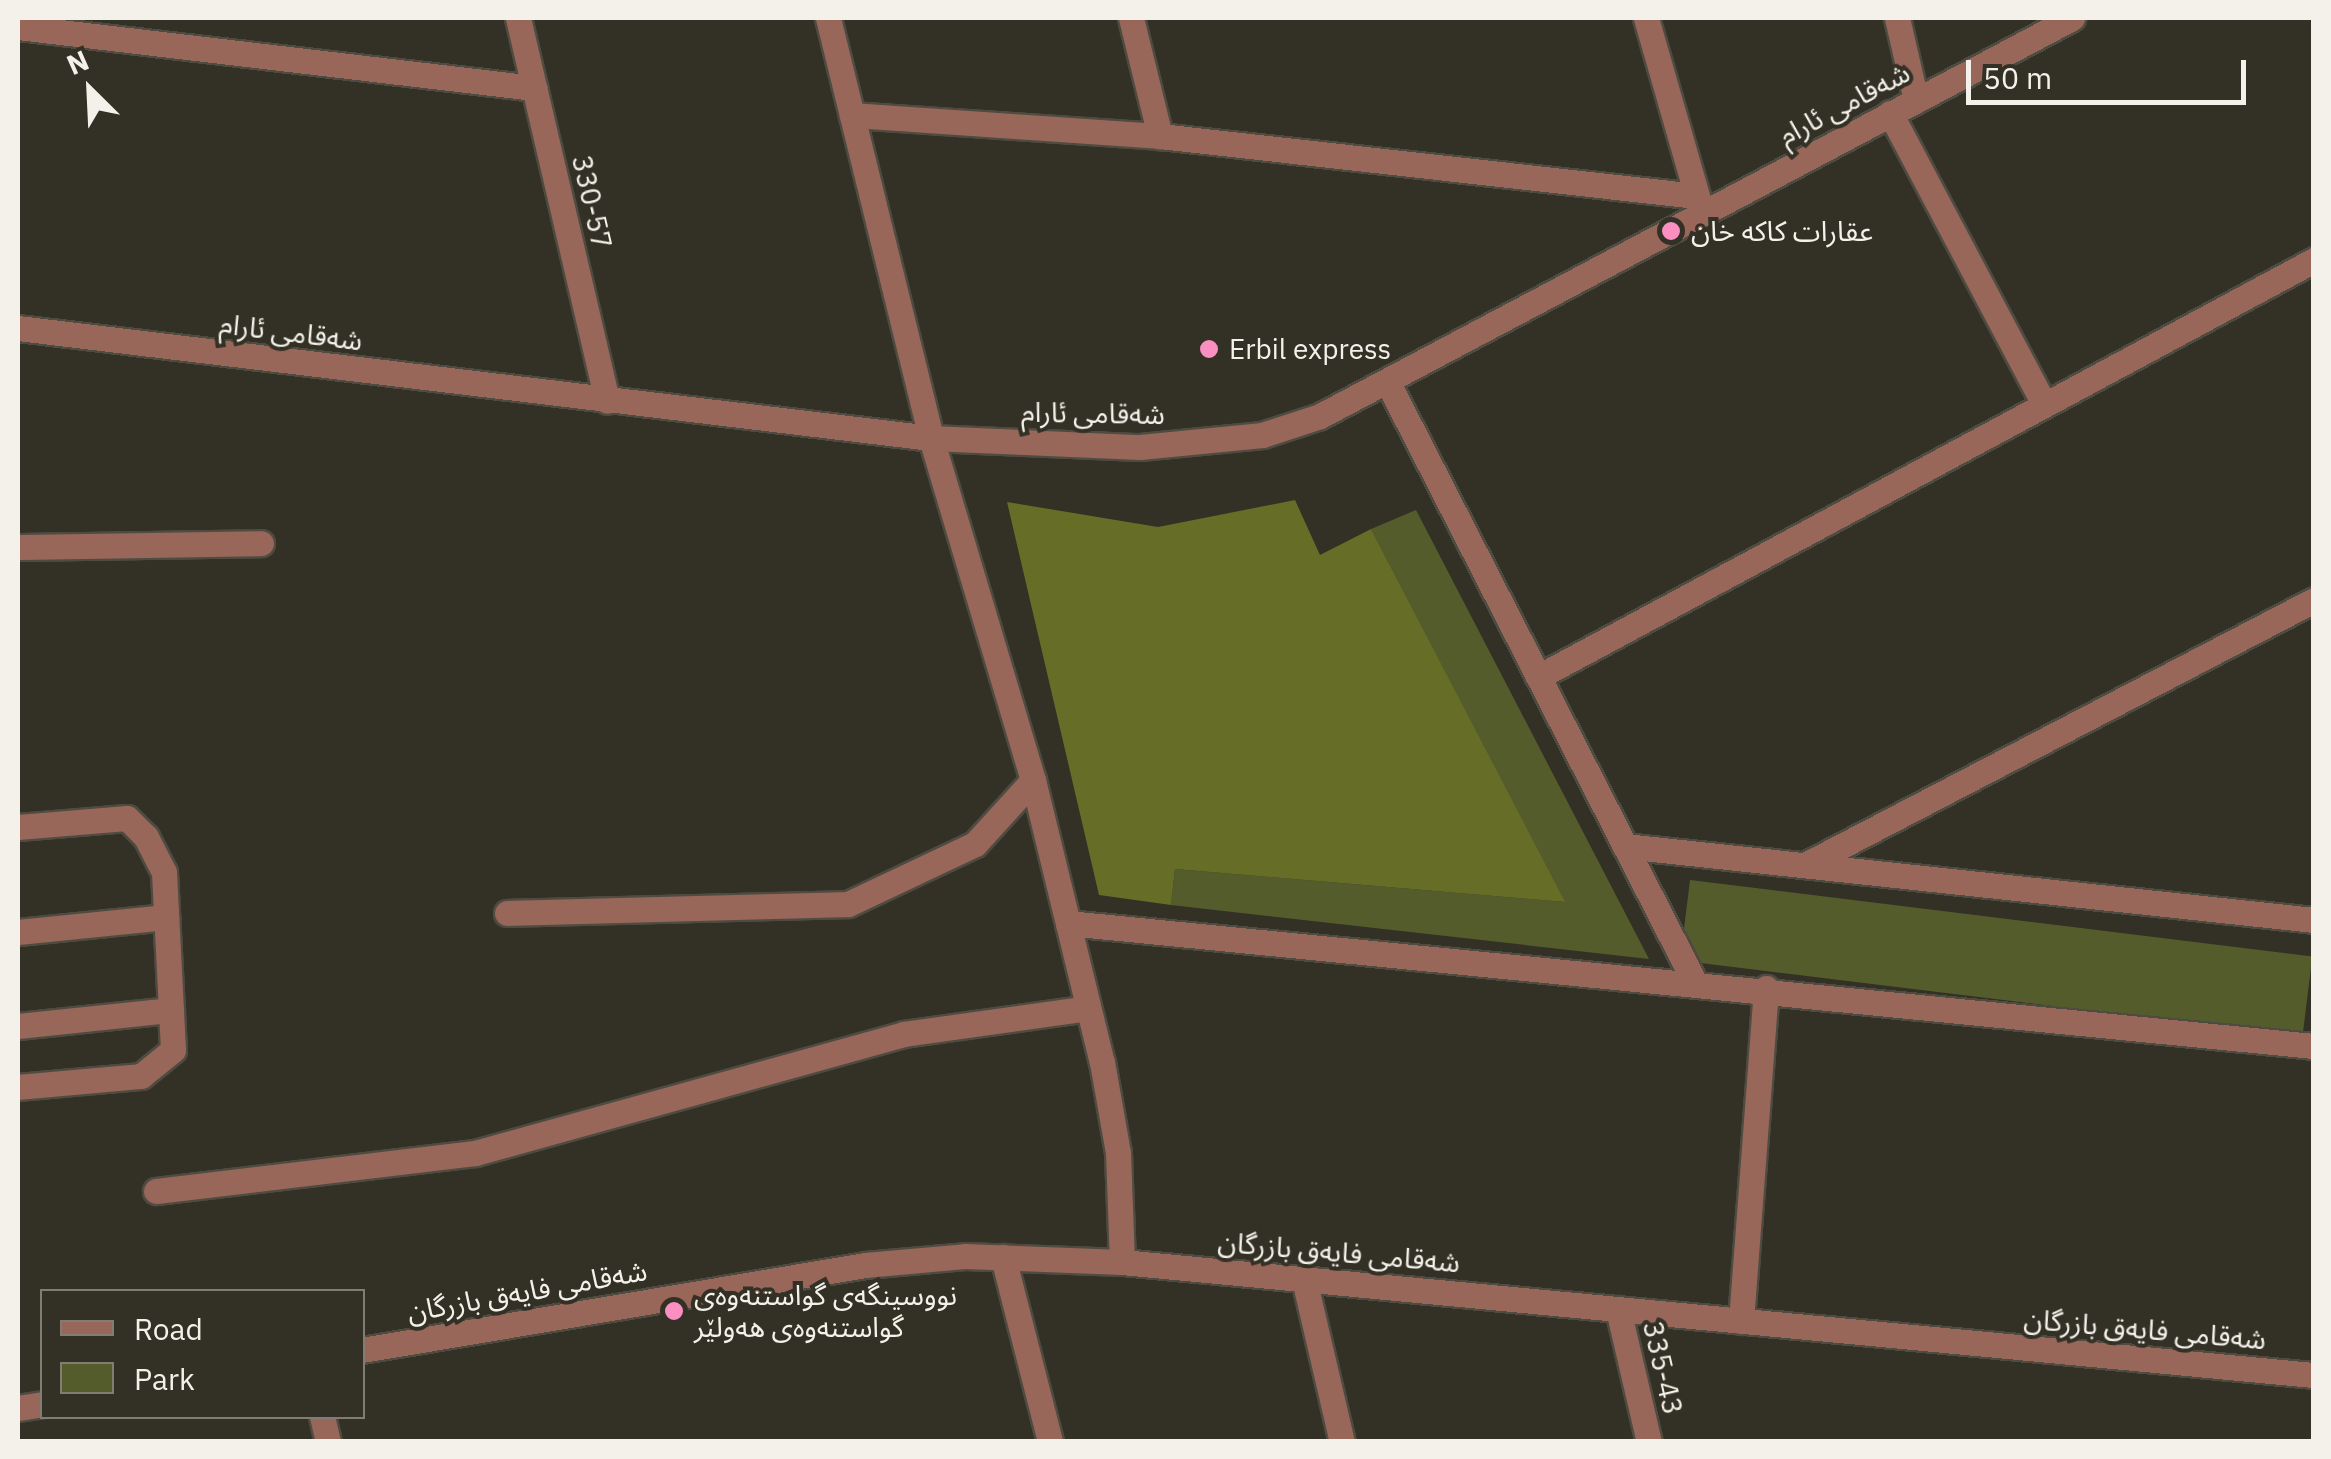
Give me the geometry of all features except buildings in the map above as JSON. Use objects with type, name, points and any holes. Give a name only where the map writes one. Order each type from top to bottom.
[{"type":"street","name":"330-57","points":[[518,18],[608,401]]},
{"type":"street","points":[[828,18],[932,438],[1033,780],[1068,923],[1118,1153],[1122,1262]]},
{"type":"street","points":[[1131,18],[1160,136]]},
{"type":"street","points":[[852,114],[1160,136],[1700,205],[1646,18]]},
{"type":"street","points":[[1897,18],[1916,100]]},
{"type":"street","name":"شەقامی ئارام","points":[[18,328],[932,438],[1200,444],[1320,416],[1700,205],[1916,100],[2072,18]]},
{"type":"street","points":[[18,27],[534,88]]},
{"type":"street","points":[[1890,113],[2044,404]]},
{"type":"street","points":[[1538,677],[2314,260]]},
{"type":"street","points":[[1387,381],[1694,982]]},
{"type":"street","points":[[18,548],[261,543]]},
{"type":"street","points":[[1805,865],[2314,600]]},
{"type":"street","points":[[507,914],[848,904],[976,844],[1033,780]]},
{"type":"street","points":[[18,827],[126,818],[164,872],[174,1050],[141,1076],[18,1087]]},
{"type":"street","points":[[1624,846],[2314,920]]},
{"type":"street","points":[[18,932],[166,917]]},
{"type":"street","points":[[1068,923],[1766,988],[2314,1046]]},
{"type":"street","points":[[1741,1320],[1766,988]]},
{"type":"street","points":[[156,1192],[474,1154],[904,1034],[1088,1008]]},
{"type":"street","points":[[18,1026],[171,1010]]},
{"type":"street","points":[[1003,1257],[1050,1442]]},
{"type":"street","name":"شەقامی فایەق بازرگان","points":[[365,1349],[865,1264],[1003,1257],[1122,1262],[2314,1376]]},
{"type":"street","points":[[1304,1279],[1342,1442]]},
{"type":"street","name":"335-43","points":[[1618,1309],[1649,1442]]},
{"type":"green space","points":[[1295,500],[1320,555],[1371,529],[1565,902],[1175,869],[1171,905],[1099,895],[1007,502],[1158,527]]},
{"type":"green space","points":[[1416,510],[1649,959],[1171,905],[1175,869],[1564,902],[1371,529]]},
{"type":"green space","points":[[1690,880],[2312,956],[2302,1037],[1680,960]]},
{"type":"place","name":"عقارات كاكه خان","points":[[1671,231]]},
{"type":"place","name":"Erbil express","points":[[1209,349]]},
{"type":"place","name":"نووسینگەی گواستنەوەی گواستنەوەی هەولێر","points":[[674,1311]]}]
